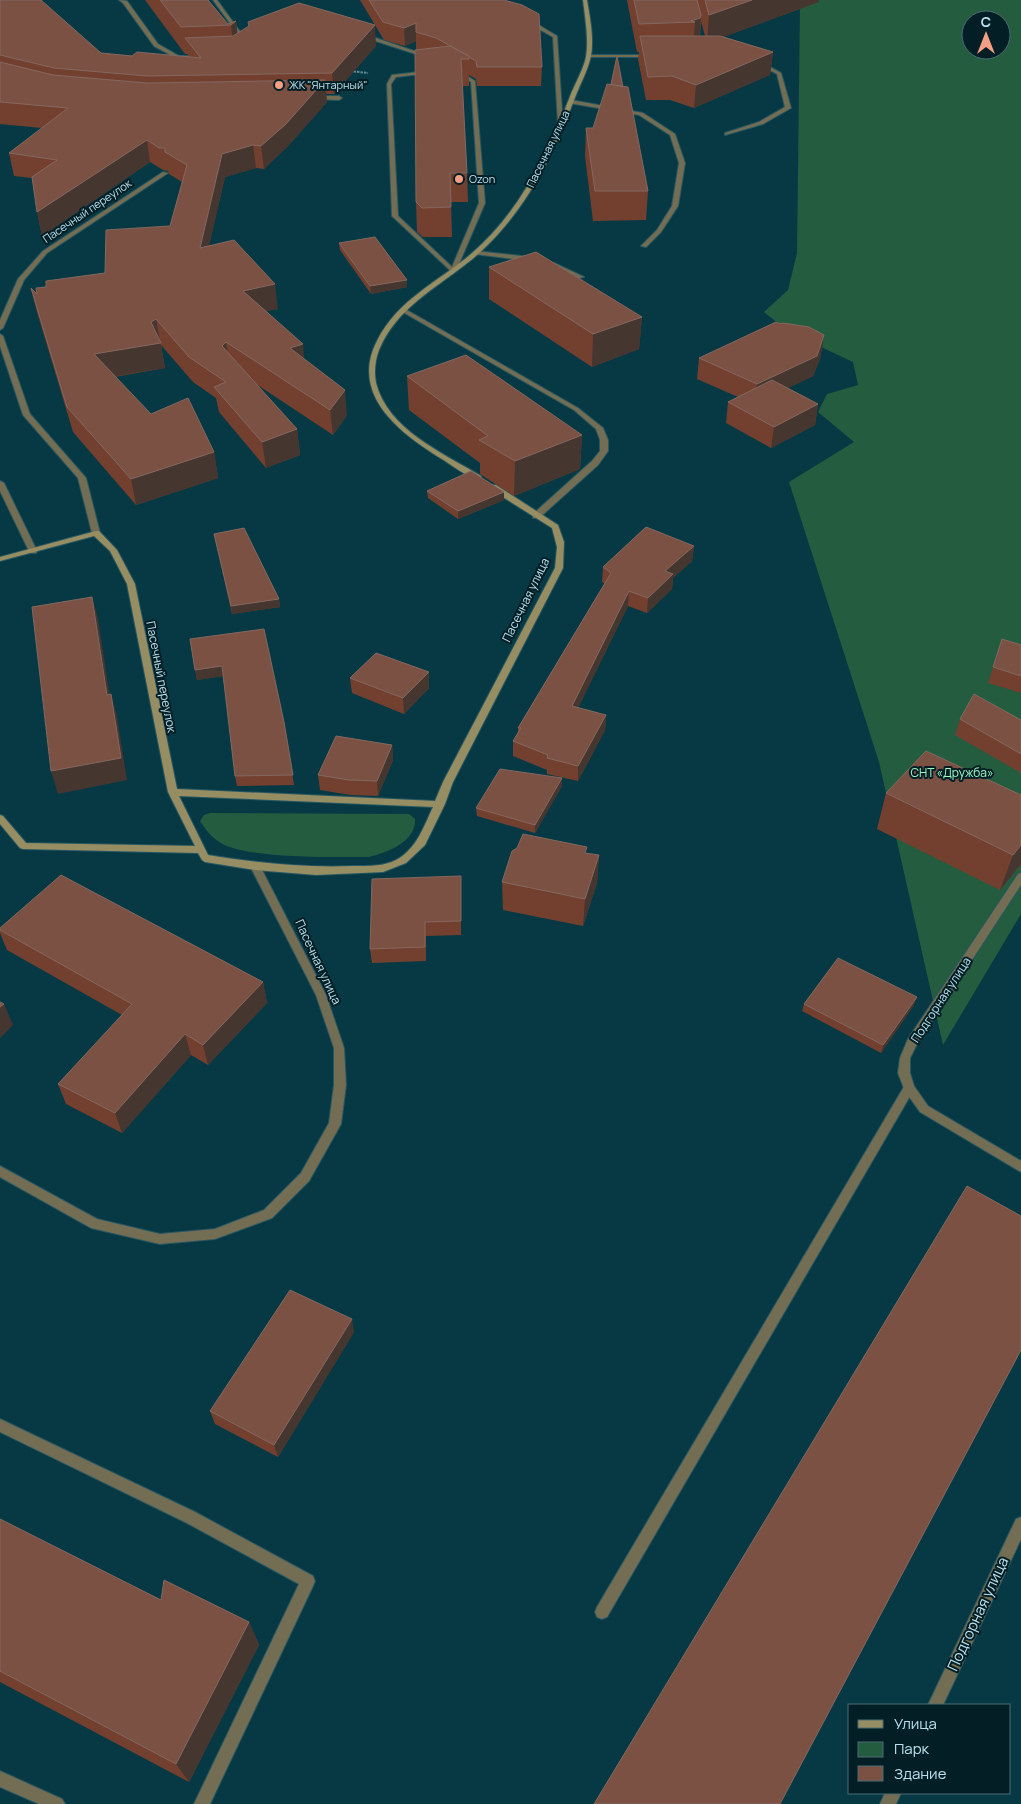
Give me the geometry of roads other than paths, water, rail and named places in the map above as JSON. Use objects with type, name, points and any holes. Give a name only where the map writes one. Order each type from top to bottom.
[{"type":"street","points":[[121,0],[125,2],[156,45],[178,57],[210,56]]},
{"type":"street","points":[[215,0],[248,45],[242,49]]},
{"type":"street","name":"Пасечная улица","points":[[201,850],[205,858],[255,866],[316,871],[380,869],[404,861],[422,843],[448,782],[559,568],[562,549],[561,537],[554,528],[409,434],[390,415],[376,395],[371,376],[373,359],[379,343],[390,324],[415,298],[476,252],[522,200],[538,173],[561,124],[588,56],[585,0]]},
{"type":"street","points":[[520,17],[555,36],[561,124]]},
{"type":"street","points":[[353,32],[434,59]]},
{"type":"street","points":[[588,56],[652,56]]},
{"type":"street","points":[[727,134],[761,123],[788,108],[779,73],[757,61]]},
{"type":"street","points":[[432,71],[394,76],[389,84],[395,216],[453,271],[482,203],[473,81],[452,69]]},
{"type":"street","points":[[310,98],[339,98]]},
{"type":"street","points":[[570,102],[641,114],[672,134],[682,163],[676,206],[658,231],[644,246]]},
{"type":"street","name":"Пасечный переулок","points":[[0,328],[21,279],[45,252],[165,173]]},
{"type":"street","points":[[476,252],[537,260]]},
{"type":"street","points":[[545,262],[581,277]]},
{"type":"street","points":[[403,310],[576,409],[599,428],[604,440],[604,451],[595,463],[536,516]]},
{"type":"street","points":[[0,336],[27,416],[82,478],[96,533],[0,559]]},
{"type":"street","points":[[0,483],[33,551]]},
{"type":"street","name":"Пасечный переулок","points":[[96,533],[113,550],[130,584],[172,792],[201,850]]},
{"type":"street","points":[[172,792],[440,804]]},
{"type":"street","points":[[0,818],[23,846],[201,850]]},
{"type":"street","name":"Пасечная улица","points":[[0,1171],[95,1224],[160,1240],[215,1234],[268,1214],[305,1177],[335,1124],[340,1085],[339,1048],[321,995],[255,866]]},
{"type":"street","name":"Подгорная улица","points":[[1021,877],[912,1042],[905,1058],[904,1073],[909,1088],[924,1109],[1021,1167]]},
{"type":"street","points":[[602,1612],[909,1088]]},
{"type":"street","points":[[0,1425],[190,1517],[308,1581],[202,1804]]},
{"type":"street","name":"Подгорная улица","points":[[935,1704],[1021,1524]]},
{"type":"street","points":[[0,1779],[57,1804]]},
{"type":"place","name":"ЖК \"Янтарный\"","points":[[279,85]]},
{"type":"place","name":"Ozon","points":[[459,179]]},
{"type":"park label","name":"СНТ «Дружба»","points":[[952,773]]}]
